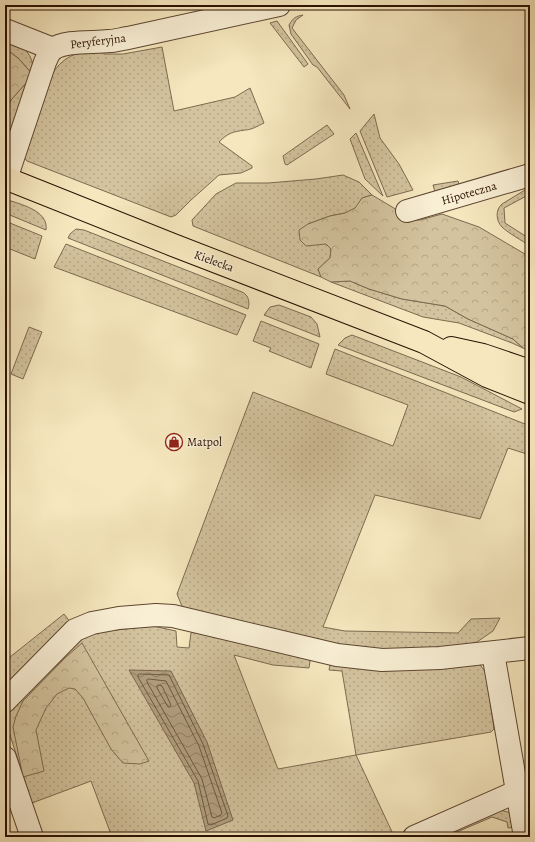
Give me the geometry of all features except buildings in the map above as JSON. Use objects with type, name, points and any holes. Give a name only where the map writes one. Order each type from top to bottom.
[{"type":"main road","name":"Kielecka","points":[[5,178],[424,342],[487,376],[530,393]]},
{"type":"main road","name":"Kielecka","points":[[424,342],[483,355],[530,371]]},
{"type":"street","name":"Peryferyjna","points":[[5,178],[44,62],[53,49],[66,44],[128,38],[229,10],[279,5]]},
{"type":"street","points":[[5,30],[53,49]]},
{"type":"street","name":"Hipoteczna","points":[[407,211],[530,175]]},
{"type":"street","points":[[5,701],[75,630],[105,620],[119,618],[156,615],[173,616],[337,655],[382,660],[440,658],[530,648]]},
{"type":"street","points":[[493,653],[525,837]]},
{"type":"street","points":[[5,758],[32,837]]},
{"type":"street","points":[[414,837],[516,792]]},
{"type":"green space","points":[[303,15],[296,20],[292,28],[344,95],[350,109],[317,67],[313,65],[291,34],[290,23],[298,16]]},
{"type":"green space","points":[[277,21],[308,64],[304,67],[270,23]]},
{"type":"green space","points":[[5,39],[18,45],[30,56],[33,67],[33,75],[19,59],[10,52],[5,54]]},
{"type":"green space","points":[[162,47],[174,111],[235,97],[250,88],[264,123],[254,128],[230,133],[219,142],[252,166],[252,168],[241,173],[219,175],[176,215],[171,217],[27,161],[24,157],[52,74],[62,62],[74,55],[87,51],[103,49],[104,54],[123,54]]},
{"type":"green space","points":[[10,52],[19,59],[33,75],[11,100],[5,115],[5,54]]},
{"type":"green space","points":[[33,75],[10,138],[5,146],[5,115],[11,100]]},
{"type":"green space","points":[[374,114],[380,138],[399,164],[413,190],[387,197],[360,131]]},
{"type":"green space","points":[[327,125],[334,134],[287,165],[285,164],[283,156]]},
{"type":"green space","points":[[356,133],[383,196],[365,179],[350,139]]},
{"type":"green space","points":[[343,175],[359,182],[372,195],[362,198],[356,208],[345,213],[330,216],[308,224],[331,249],[330,258],[318,269],[321,277],[193,226],[192,220],[216,194],[236,183],[268,183]]},
{"type":"green space","points":[[458,181],[461,191],[437,199],[433,185]]},
{"type":"green space","points":[[530,187],[530,194],[504,208],[505,223],[530,239],[530,246],[500,225],[498,222],[497,212],[502,204]]},
{"type":"green space","points":[[372,195],[414,220],[420,220],[442,214],[479,227],[530,257],[530,352],[513,339],[468,319],[445,306],[402,299],[369,289],[350,281],[331,282],[321,277],[318,269],[330,258],[331,249],[326,244],[306,246],[300,240],[299,230],[308,224],[330,216],[345,213],[355,208],[362,198]]},
{"type":"green space","points":[[5,199],[25,206],[38,213],[43,217],[46,223],[46,230],[5,213]]},
{"type":"green space","points":[[5,221],[42,236],[35,259],[5,247]]},
{"type":"green space","points":[[76,229],[84,230],[242,292],[248,299],[248,309],[68,238]]},
{"type":"green space","points":[[66,244],[246,315],[237,335],[54,267]]},
{"type":"green space","points":[[350,281],[369,289],[402,299],[445,306],[468,319],[513,339],[523,348],[459,323],[423,317],[331,282]]},
{"type":"green space","points":[[279,305],[311,317],[317,324],[320,337],[264,315],[270,307]]},
{"type":"green space","points":[[261,321],[319,344],[311,368],[269,351],[271,348],[253,341]]},
{"type":"green space","points":[[29,327],[42,332],[23,379],[11,374]]},
{"type":"green space","points":[[352,335],[461,377],[522,409],[514,412],[338,345],[345,338]]},
{"type":"green space","points":[[335,349],[530,426],[530,455],[508,448],[480,519],[375,495],[323,627],[345,631],[458,633],[471,619],[500,618],[493,631],[471,646],[402,652],[339,646],[184,611],[177,594],[253,392],[393,446],[408,405],[326,374]]},
{"type":"green space","points":[[64,614],[71,623],[5,688],[5,661]]},
{"type":"green space","points":[[153,626],[176,631],[177,647],[189,648],[191,633],[195,629],[311,655],[309,668],[273,665],[234,655],[278,769],[356,755],[393,834],[385,837],[112,837],[91,781],[32,803],[6,721],[11,708],[72,642],[91,634],[106,631]]},
{"type":"green space","points":[[82,643],[149,761],[140,764],[123,763],[111,749],[83,698],[75,689],[69,688],[57,694],[46,708],[36,730],[44,771],[23,777],[13,727],[16,716],[23,701],[65,658]]},
{"type":"green space","points":[[476,662],[486,673],[494,729],[491,732],[356,755],[342,671],[329,670],[330,665],[335,663]]},
{"type":"green space","points":[[497,809],[511,813],[514,827],[508,828],[507,822],[492,817],[450,835],[448,831]]},
{"type":"water","points":[[129,670],[171,671],[207,742],[233,820],[206,831],[194,783]]},
{"type":"place","name":"Matpol","points":[[174,442]]}]
